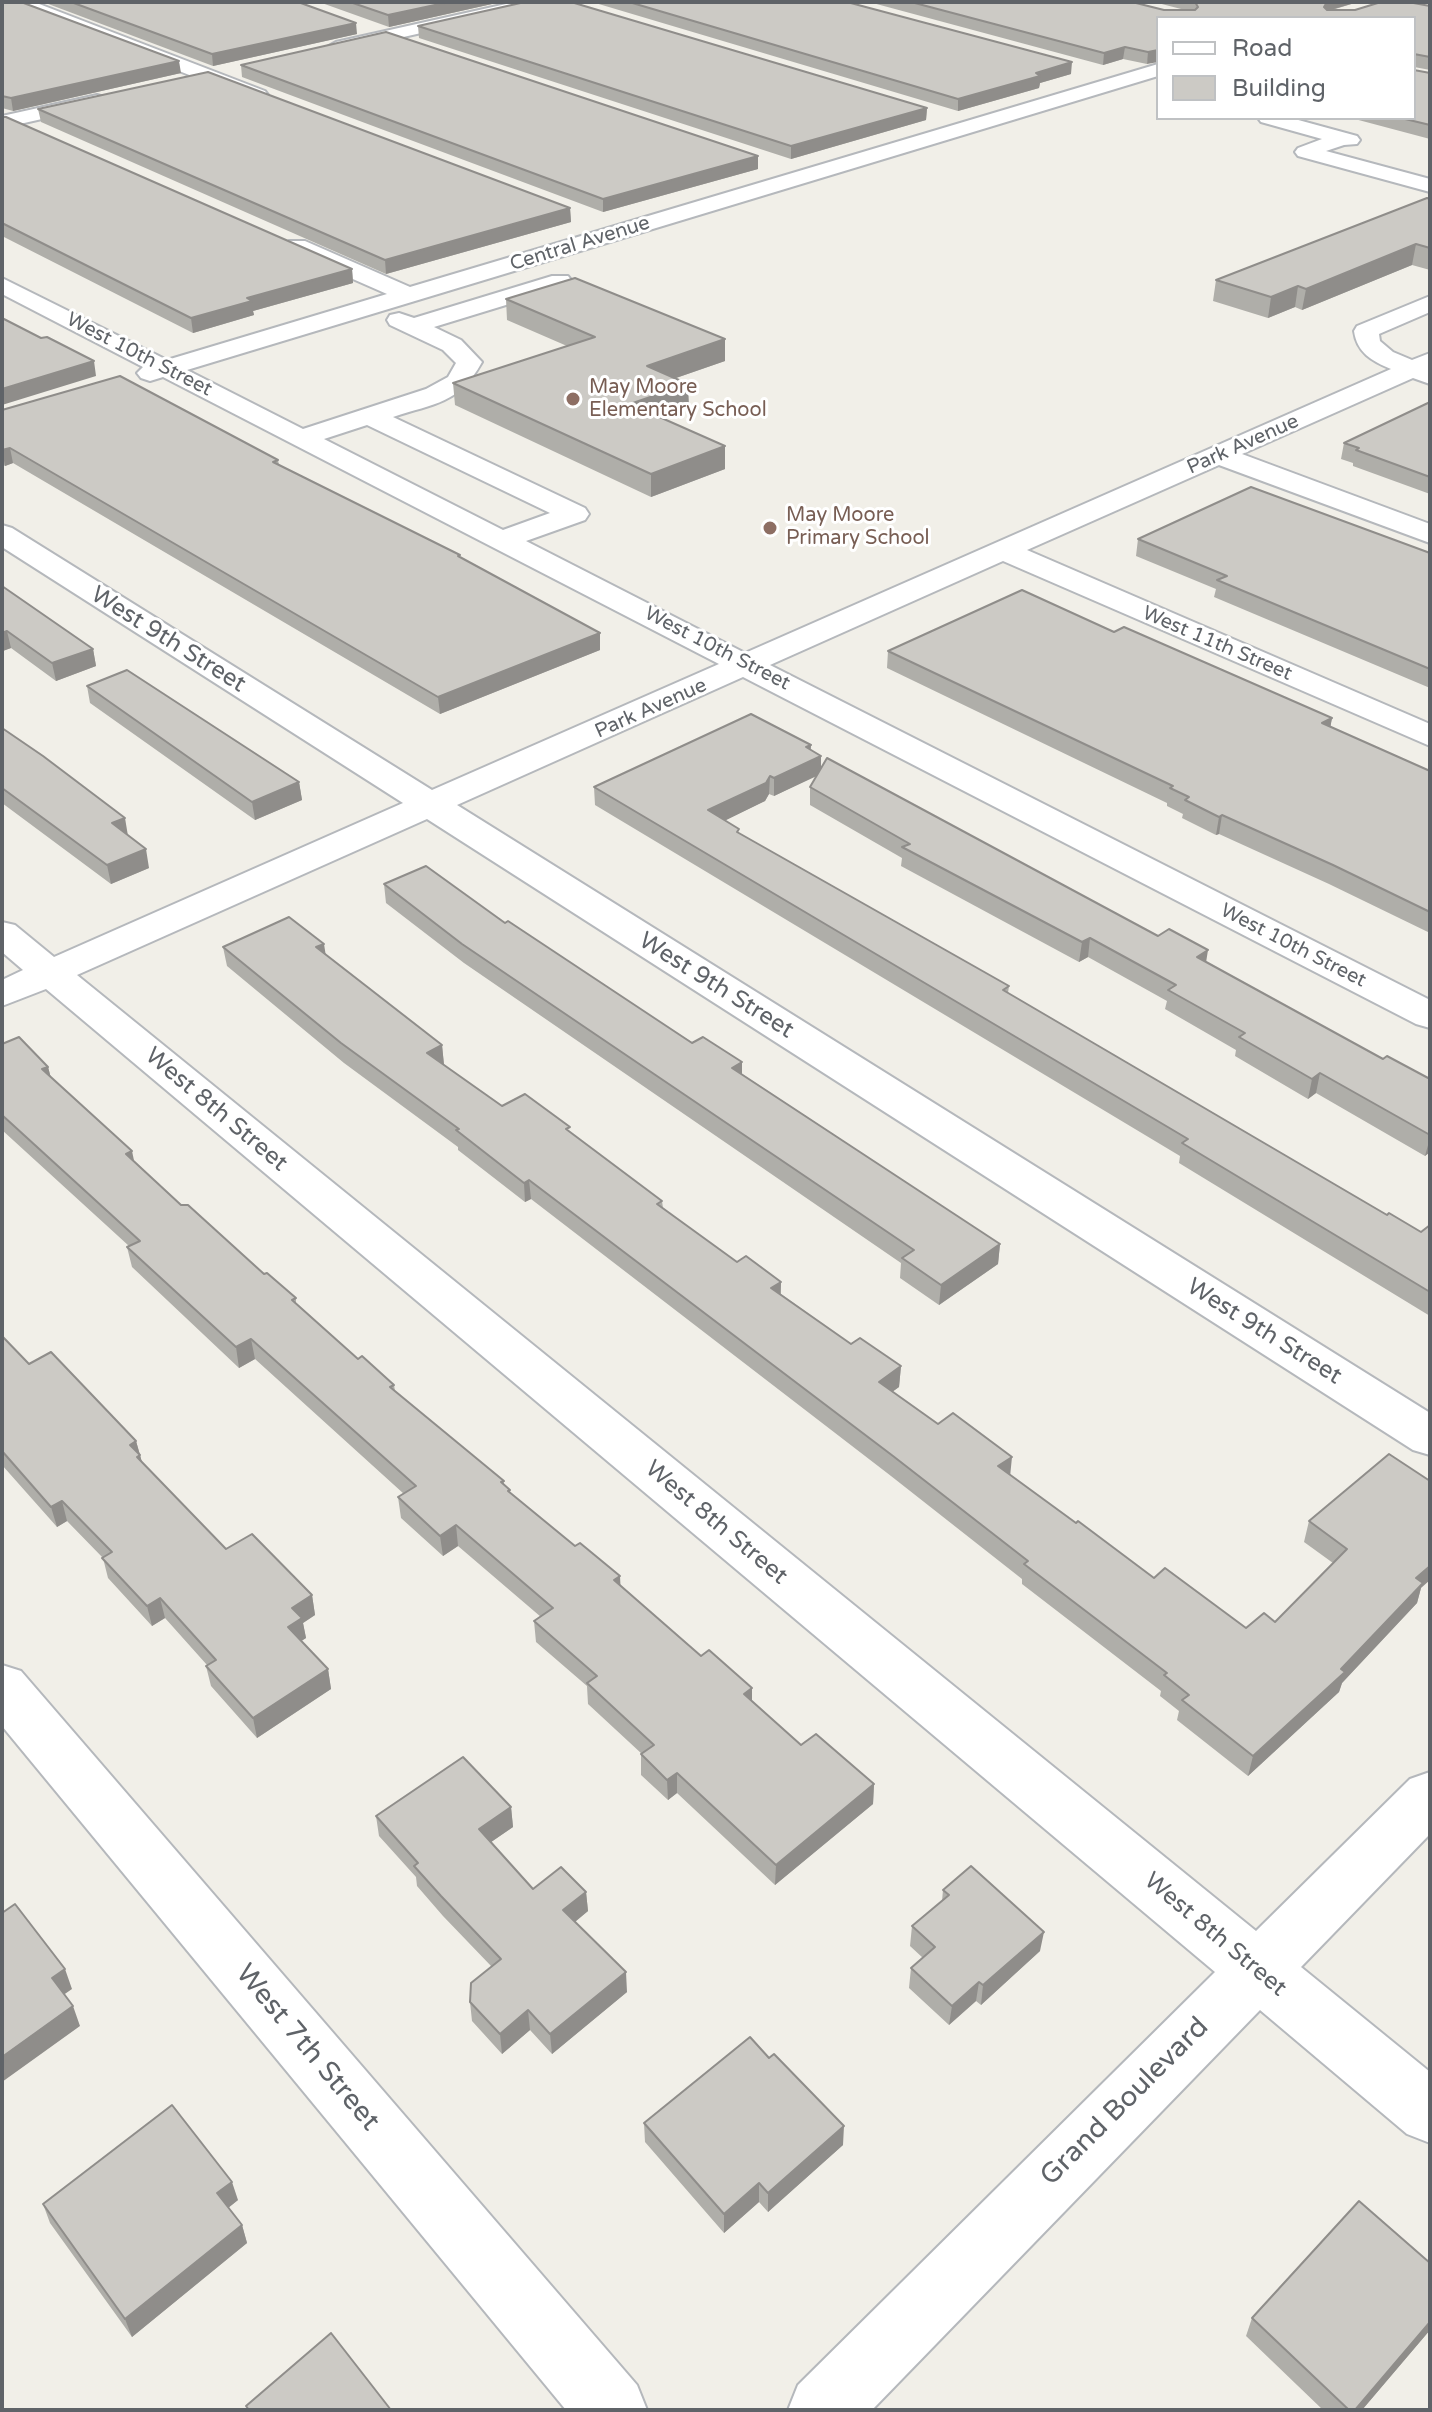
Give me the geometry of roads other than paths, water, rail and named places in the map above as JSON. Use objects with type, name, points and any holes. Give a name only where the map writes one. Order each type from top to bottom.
[{"type":"street","points":[[18,2],[282,104]]},
{"type":"street","points":[[313,52],[538,2]]},
{"type":"street","points":[[354,22],[429,50]]},
{"type":"street","points":[[177,83],[238,69]]},
{"type":"street","name":"Central Avenue","points":[[150,373],[1156,71]]},
{"type":"street","points":[[1096,72],[1156,88]]},
{"type":"street","points":[[4,120],[116,96]]},
{"type":"street","points":[[944,116],[974,125]]},
{"type":"street","points":[[4,120],[37,133]]},
{"type":"street","points":[[1276,120],[1372,146]]},
{"type":"street","points":[[1343,138],[1305,152],[1430,186]]},
{"type":"street","points":[[782,166],[811,176]]},
{"type":"street","points":[[591,221],[661,243]]},
{"type":"street","points":[[280,239],[408,295]]},
{"type":"street","points":[[413,326],[581,275]]},
{"type":"street","name":"West 10th Street","points":[[2,285],[150,373],[301,438],[1430,1016]]},
{"type":"street","points":[[1424,369],[1384,357],[1368,344],[1366,331],[1430,303]]},
{"type":"street","points":[[301,438],[435,395],[458,382],[469,362],[452,345],[367,307]]},
{"type":"street","name":"Park Avenue","points":[[2,994],[1424,369]]},
{"type":"street","points":[[369,416],[575,514],[502,540]]},
{"type":"street","points":[[1221,456],[1430,534]]},
{"type":"street","name":"West 9th Street","points":[[2,534],[1430,1437]]},
{"type":"street","name":"West 11th Street","points":[[1004,551],[1430,736]]},
{"type":"street","name":"West 8th Street","points":[[2,933],[1430,2112]]},
{"type":"street","name":"West 7th Street","points":[[2,1687],[612,2410]]},
{"type":"street","name":"Grand Boulevard","points":[[823,2410],[1430,1796]]},
{"type":"place","name":"May Moore Elementary School","points":[[573,399]]},
{"type":"place","name":"May Moore Primary School","points":[[770,528]]}]
